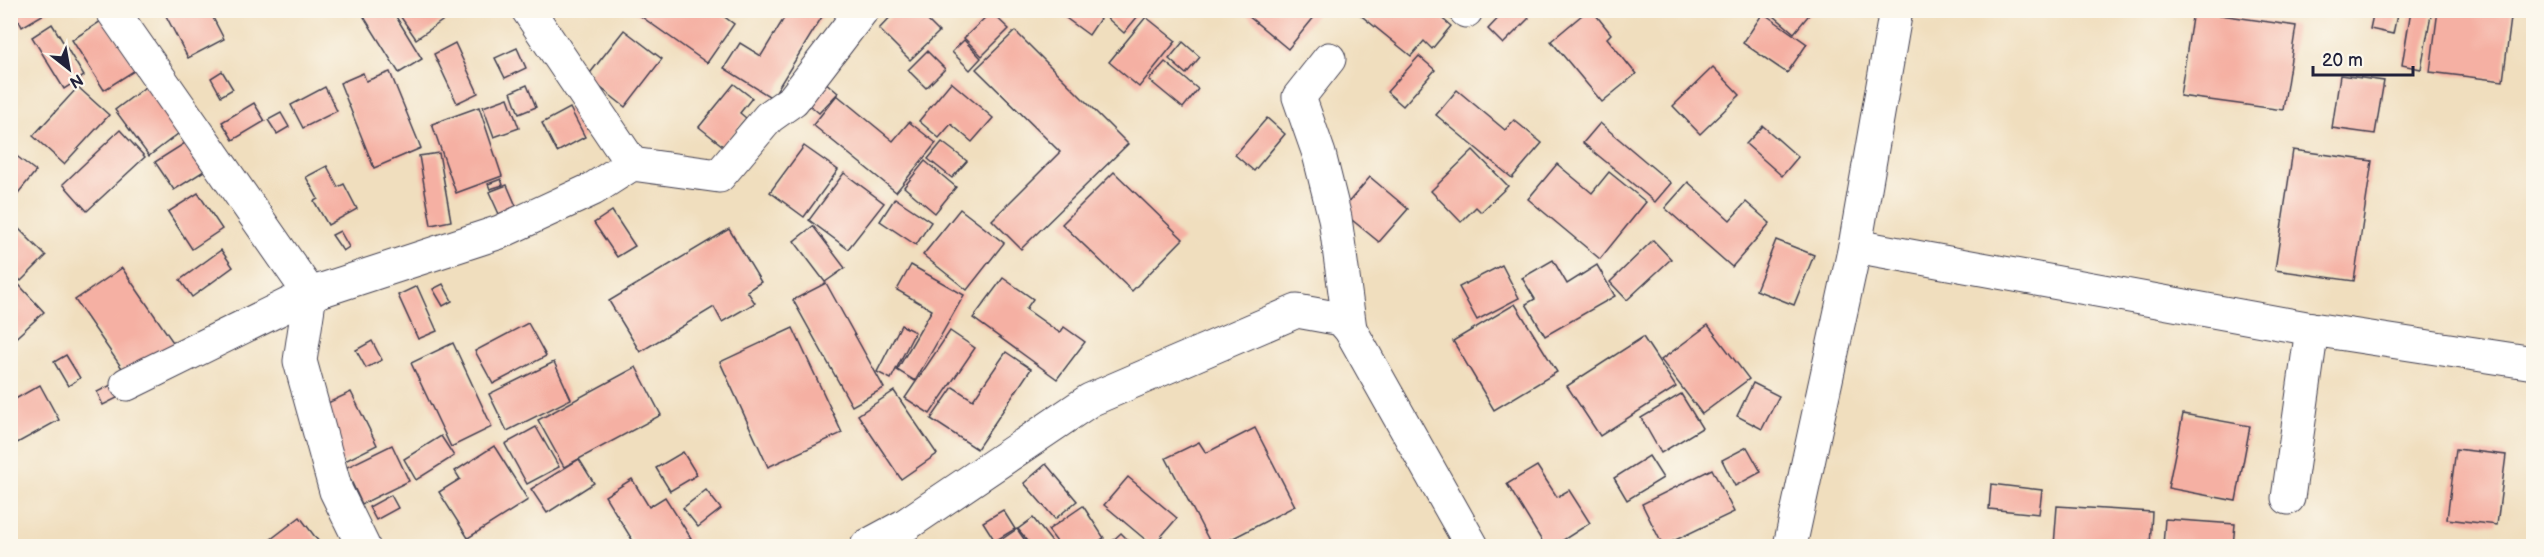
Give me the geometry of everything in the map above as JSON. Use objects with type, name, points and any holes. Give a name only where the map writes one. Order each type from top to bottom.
[{"type":"street","points":[[112,10],[310,294],[300,361],[336,491],[363,546]]},
{"type":"street","points":[[528,10],[632,164]]},
{"type":"street","points":[[127,384],[310,294],[500,232],[593,189],[632,164],[718,176],[769,117],[793,100],[862,10]]},
{"type":"street","points":[[1790,546],[1855,246],[1896,10]]},
{"type":"street","points":[[1329,59],[1299,97],[1319,154],[1335,218],[1350,329]]},
{"type":"street","points":[[1855,246],[2312,329],[2534,363]]},
{"type":"street","points":[[867,546],[910,536],[1090,400],[1297,310],[1341,319],[1350,329],[1472,546]]},
{"type":"street","points":[[2288,498],[2312,329]]},
{"type":"building","points":[[10,10],[51,10],[22,27],[19,21],[10,25]]},
{"type":"building","points":[[163,10],[209,10],[224,39],[188,58]]},
{"type":"building","points":[[374,10],[392,10],[422,59],[399,73],[364,17]]},
{"type":"building","points":[[396,10],[458,10],[416,39]]},
{"type":"building","points":[[632,10],[715,10],[734,24],[707,63]]},
{"type":"building","points":[[789,10],[825,12],[772,98],[724,68],[740,43],[761,56]]},
{"type":"building","points":[[897,10],[917,10],[939,32],[910,60],[879,29]]},
{"type":"building","points":[[1055,10],[1106,10],[1089,35]]},
{"type":"building","points":[[1113,10],[1143,10],[1124,33],[1107,18]]},
{"type":"building","points":[[1241,10],[1320,10],[1288,49]]},
{"type":"building","points":[[1360,10],[1432,10],[1451,26],[1432,49],[1424,41],[1411,56],[1358,13]]},
{"type":"building","points":[[1506,10],[1521,10],[1529,18],[1503,44],[1488,29]]},
{"type":"building","points":[[1588,10],[1592,10],[1611,34],[1607,38],[1636,74],[1602,102],[1551,41]]},
{"type":"building","points":[[1767,10],[1813,10],[1794,33]]},
{"type":"building","points":[[2374,10],[2398,10],[2393,34],[2370,29]]},
{"type":"building","points":[[2411,10],[2432,10],[2421,69],[2402,65]]},
{"type":"building","points":[[2438,10],[2512,10],[2503,81],[2430,72]]},
{"type":"building","points":[[2193,11],[2296,26],[2283,110],[2180,96]]},
{"type":"building","points":[[991,12],[1009,29],[982,56],[964,38]]},
{"type":"building","points":[[1763,13],[1807,44],[1787,73],[1743,43]]},
{"type":"building","points":[[1146,17],[1176,41],[1139,87],[1109,62]]},
{"type":"building","points":[[104,19],[137,69],[104,90],[72,40]]},
{"type":"building","points":[[52,24],[84,76],[64,89],[32,37]]},
{"type":"building","points":[[624,30],[662,59],[625,107],[587,77]]},
{"type":"building","points":[[1015,31],[1128,144],[1021,249],[992,220],[1060,152],[976,69]]},
{"type":"building","points":[[964,40],[981,58],[970,70],[952,52]]},
{"type":"building","points":[[1183,42],[1200,57],[1186,74],[1169,59]]},
{"type":"building","points":[[455,43],[478,93],[457,103],[434,54]]},
{"type":"building","points":[[517,48],[526,68],[505,78],[495,58]]},
{"type":"building","points":[[927,51],[945,69],[926,88],[908,70]]},
{"type":"building","points":[[1419,56],[1435,70],[1403,106],[1387,92]]},
{"type":"building","points":[[1165,62],[1198,89],[1183,108],[1149,80]]},
{"type":"building","points":[[1713,67],[1740,95],[1700,134],[1673,106]]},
{"type":"building","points":[[222,71],[233,89],[221,96],[211,78]]},
{"type":"building","points":[[390,72],[421,148],[374,168],[340,83],[363,73],[366,81]]},
{"type":"building","points":[[2340,75],[2384,81],[2375,134],[2332,128]]},
{"type":"building","points":[[824,81],[838,93],[819,113],[806,102]]},
{"type":"building","points":[[951,82],[993,118],[972,142],[951,124],[939,138],[919,121]]},
{"type":"building","points":[[734,84],[752,98],[740,113],[746,118],[723,146],[699,127]]},
{"type":"building","points":[[148,85],[183,130],[149,156],[115,110]]},
{"type":"building","points":[[527,85],[536,107],[519,114],[511,92]]},
{"type":"building","points":[[78,87],[109,115],[64,164],[33,136]]},
{"type":"building","points":[[325,87],[337,111],[303,128],[291,105]]},
{"type":"building","points":[[1457,90],[1505,130],[1514,120],[1542,143],[1512,178],[1436,115]]},
{"type":"building","points":[[837,95],[893,141],[909,122],[936,143],[896,192],[813,125]]},
{"type":"building","points":[[508,98],[519,128],[494,137],[483,107]]},
{"type":"building","points":[[254,103],[265,121],[233,140],[222,122]]},
{"type":"building","points":[[479,107],[502,176],[456,193],[432,124]]},
{"type":"building","points":[[570,108],[585,137],[557,152],[542,123]]},
{"type":"building","points":[[281,113],[289,127],[277,134],[268,120]]},
{"type":"building","points":[[1267,118],[1285,134],[1254,171],[1235,155]]},
{"type":"building","points":[[1600,123],[1671,183],[1655,202],[1583,143]]},
{"type":"building","points":[[1763,126],[1798,157],[1782,176],[1746,144]]},
{"type":"building","points":[[120,130],[145,157],[87,211],[63,184]]},
{"type":"building","points":[[942,142],[967,161],[952,178],[928,159]]},
{"type":"building","points":[[185,143],[204,171],[174,190],[155,162]]},
{"type":"building","points":[[804,146],[838,170],[804,217],[770,192]]},
{"type":"building","points":[[1473,150],[1508,186],[1481,212],[1476,207],[1461,222],[1431,191]]},
{"type":"building","points":[[2293,150],[2372,161],[2354,281],[2275,270]]},
{"type":"building","points":[[10,151],[36,171],[10,203]]},
{"type":"building","points":[[439,153],[451,221],[431,225],[419,156]]},
{"type":"building","points":[[925,161],[956,187],[935,213],[904,187]]},
{"type":"building","points":[[1557,164],[1592,193],[1609,172],[1646,202],[1600,259],[1528,199]]},
{"type":"building","points":[[327,166],[338,187],[344,184],[357,209],[328,225],[314,201],[318,199],[306,177]]},
{"type":"building","points":[[1114,172],[1183,239],[1132,291],[1062,224]]},
{"type":"building","points":[[844,173],[884,203],[848,249],[809,220]]},
{"type":"building","points":[[1370,177],[1408,209],[1379,242],[1341,211]]},
{"type":"building","points":[[501,179],[503,185],[490,189],[488,184]]},
{"type":"building","points":[[1688,182],[1730,220],[1746,202],[1770,223],[1732,267],[1665,208]]},
{"type":"building","points":[[507,185],[516,206],[499,214],[489,192]]},
{"type":"building","points":[[198,193],[222,229],[192,249],[168,212]]},
{"type":"building","points":[[895,198],[931,222],[916,245],[880,221]]},
{"type":"building","points":[[960,209],[1004,243],[967,290],[923,255]]},
{"type":"building","points":[[612,211],[635,246],[617,257],[594,223]]},
{"type":"building","points":[[15,225],[46,256],[21,281],[10,270],[10,230]]},
{"type":"building","points":[[813,226],[845,268],[825,282],[794,241]]},
{"type":"building","points":[[729,229],[761,282],[747,291],[755,303],[722,322],[714,307],[640,352],[609,301]]},
{"type":"building","points":[[340,231],[349,247],[343,251],[332,235]]},
{"type":"building","points":[[1653,240],[1671,259],[1627,300],[1610,282]]},
{"type":"building","points":[[1776,240],[1814,255],[1794,305],[1756,290]]},
{"type":"building","points":[[221,250],[233,267],[192,297],[180,280]]},
{"type":"building","points":[[1553,260],[1567,284],[1597,265],[1615,296],[1545,336],[1526,304],[1535,299],[1522,278]]},
{"type":"building","points":[[911,265],[964,295],[915,381],[897,370],[932,310],[897,290]]},
{"type":"building","points":[[1502,265],[1519,298],[1477,320],[1459,287]]},
{"type":"building","points":[[122,268],[175,345],[128,377],[75,300]]},
{"type":"building","points":[[10,275],[44,312],[10,343]]},
{"type":"building","points":[[1003,278],[1033,299],[1026,309],[1060,333],[1064,327],[1085,342],[1057,379],[973,318]]},
{"type":"building","points":[[826,283],[884,388],[852,406],[793,300]]},
{"type":"building","points":[[443,284],[452,301],[443,306],[433,289]]},
{"type":"building","points":[[417,286],[437,331],[418,339],[398,295]]},
{"type":"building","points":[[1515,304],[1557,372],[1494,410],[1453,341]]},
{"type":"building","points":[[528,323],[546,356],[493,384],[475,351]]},
{"type":"building","points":[[901,325],[915,332],[891,379],[877,372]]},
{"type":"building","points":[[1708,325],[1749,379],[1702,414],[1661,360]]},
{"type":"building","points":[[793,328],[842,433],[768,467],[720,362]]},
{"type":"building","points":[[950,331],[975,348],[930,414],[905,398]]},
{"type":"building","points":[[1643,337],[1676,387],[1600,436],[1567,386]]},
{"type":"building","points":[[372,341],[382,360],[366,368],[356,350]]},
{"type":"building","points":[[453,343],[492,427],[451,447],[411,363]]},
{"type":"building","points":[[1006,352],[1031,369],[977,449],[931,419],[953,387],[973,400]]},
{"type":"building","points":[[66,355],[80,378],[68,386],[54,362]]},
{"type":"building","points":[[554,362],[571,399],[507,431],[489,394]]},
{"type":"building","points":[[636,367],[661,415],[564,467],[538,420]]},
{"type":"building","points":[[1753,383],[1779,396],[1762,429],[1737,416]]},
{"type":"building","points":[[113,384],[119,397],[103,405],[97,392]]},
{"type":"building","points":[[40,385],[59,420],[10,447],[10,402]]},
{"type":"building","points":[[894,391],[937,454],[901,479],[858,415]]},
{"type":"building","points":[[351,392],[377,445],[341,463],[315,409]]},
{"type":"building","points":[[1681,394],[1702,428],[1661,453],[1641,418]]},
{"type":"building","points":[[2183,414],[2250,426],[2236,501],[2168,488]]},
{"type":"building","points":[[536,427],[559,467],[527,484],[505,444]]},
{"type":"building","points":[[1255,428],[1295,506],[1218,546],[1212,546],[1166,458],[1199,442],[1206,453]]},
{"type":"building","points":[[441,436],[454,456],[416,480],[404,459]]},
{"type":"building","points":[[392,445],[409,481],[362,504],[345,468]]},
{"type":"building","points":[[494,446],[528,500],[468,538],[439,492],[460,479],[455,471]]},
{"type":"building","points":[[1747,447],[1761,472],[1735,486],[1722,460]]},
{"type":"building","points":[[2456,449],[2506,455],[2497,525],[2447,519]]},
{"type":"building","points":[[683,452],[697,475],[670,491],[656,468]]},
{"type":"building","points":[[1649,456],[1663,478],[1627,500],[1614,478]]},
{"type":"building","points":[[579,459],[594,483],[547,513],[531,489]]},
{"type":"building","points":[[1046,464],[1077,501],[1055,519],[1024,483]]},
{"type":"building","points":[[1537,466],[1557,497],[1569,490],[1590,523],[1554,546],[1545,546],[1507,484]]},
{"type":"building","points":[[1712,469],[1734,512],[1663,546],[1642,504]]},
{"type":"building","points":[[1128,477],[1177,518],[1153,546],[1104,505]]},
{"type":"building","points":[[632,479],[649,507],[665,497],[691,538],[677,546],[636,546],[605,496]]},
{"type":"building","points":[[1991,484],[2042,490],[2039,514],[1989,509]]},
{"type":"building","points":[[706,490],[721,509],[698,527],[683,508]]},
{"type":"building","points":[[391,495],[398,508],[376,520],[369,507]]},
{"type":"building","points":[[1083,506],[1104,538],[1091,546],[1060,546],[1048,530]]},
{"type":"building","points":[[2057,506],[2152,512],[2150,546],[2054,546]]},
{"type":"building","points":[[1003,510],[1015,529],[995,541],[983,522]]},
{"type":"building","points":[[300,517],[322,546],[262,546]]},
{"type":"building","points":[[1033,518],[1055,546],[1032,546],[1018,529]]},
{"type":"building","points":[[2165,519],[2235,524],[2233,546],[2163,546]]},
{"type":"building","points":[[1017,529],[1029,546],[1001,546],[998,542]]},
{"type":"building","points":[[1121,533],[1134,546],[1107,546]]}]
